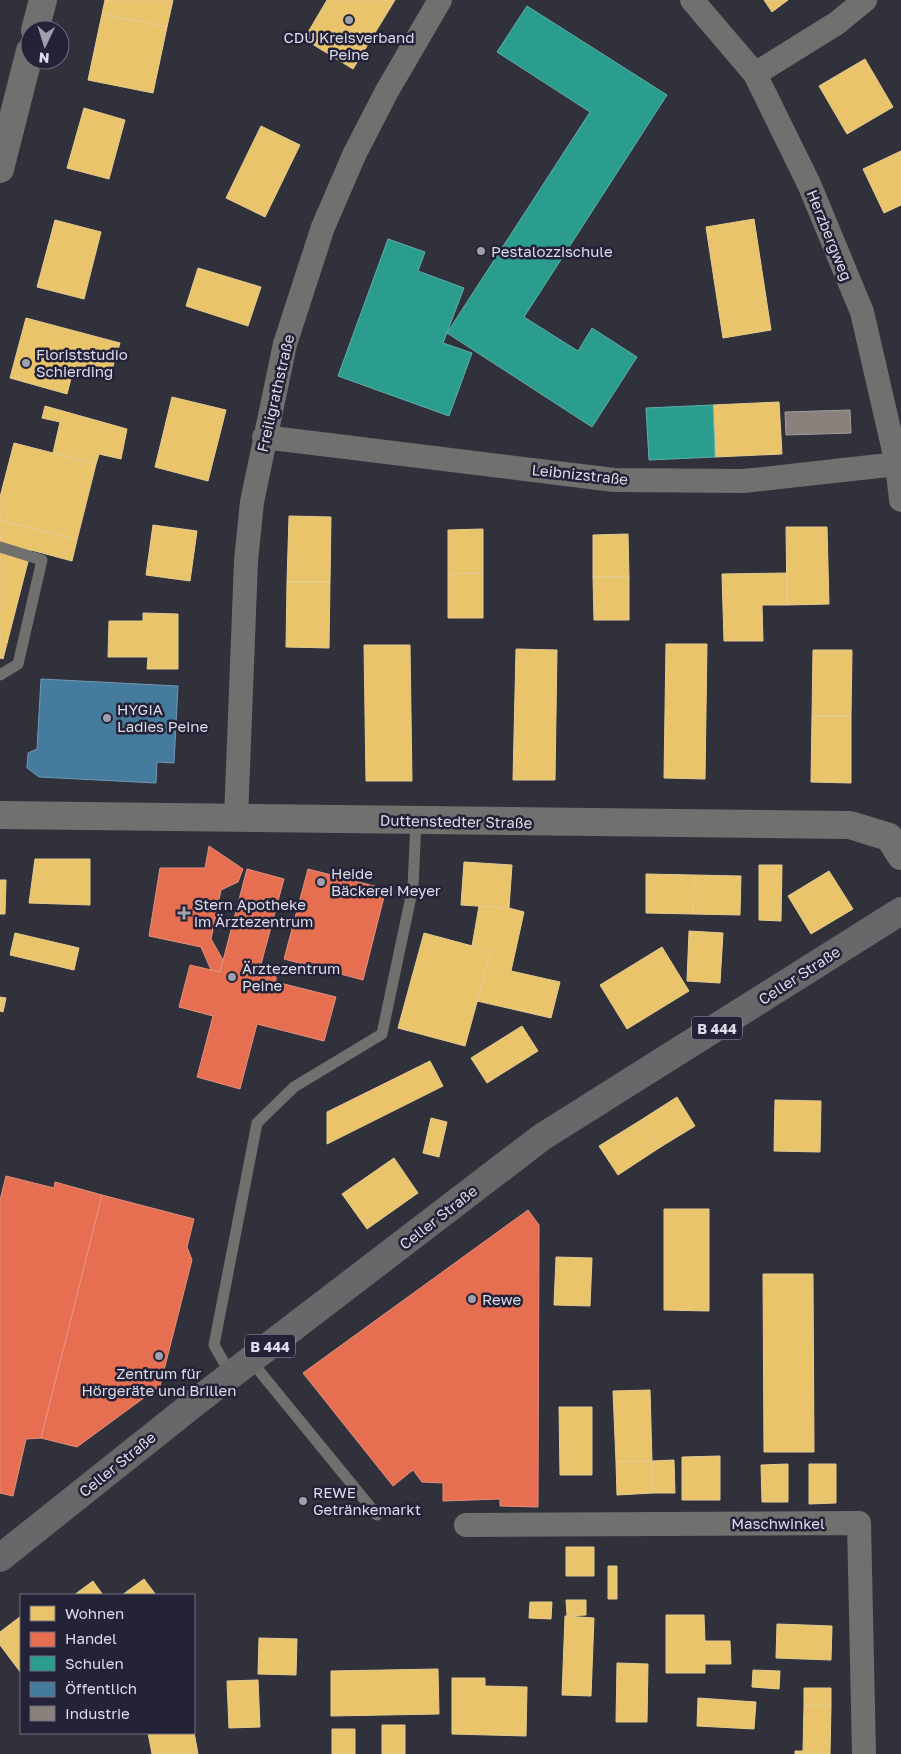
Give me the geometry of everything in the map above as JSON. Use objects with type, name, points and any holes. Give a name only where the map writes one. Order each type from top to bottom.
[{"type":"main road","name":"Celler Straße","points":[[0,1558],[241,1368],[542,1138],[901,911]]},
{"type":"street","points":[[38,20],[43,0]]},
{"type":"street","name":"Freiligrathstraße","points":[[236,819],[246,562],[252,502],[264,437],[285,344],[323,227],[355,153],[387,91],[440,0]]},
{"type":"street","name":"Herzbergweg","points":[[692,0],[754,74],[809,184],[862,312],[897,464],[901,500]]},
{"type":"street","points":[[754,74],[838,23],[865,0]]},
{"type":"street","points":[[0,169],[25,70]]},
{"type":"street","name":"Leibnizstraße","points":[[264,437],[614,480],[744,481],[897,464]]},
{"type":"street","name":"Duttenstedter Straße","points":[[0,815],[850,825],[889,837],[901,856]]},
{"type":"street","name":"Maschwinkel","points":[[466,1525],[860,1523],[864,1754]]},
{"type":"lane","points":[[0,547],[42,560],[18,664],[0,674]]},
{"type":"lane","points":[[377,1514],[241,1368],[214,1345],[257,1123],[294,1087],[382,1034],[413,887],[416,821]]},
{"type":"building: Wohnen","points":[[105,0],[173,0],[167,27],[102,14]]},
{"type":"building: Wohnen","name":"CDU Kreisverband Peine","points":[[327,0],[395,0],[353,69],[304,39]]},
{"type":"building: Wohnen","points":[[764,0],[788,0],[772,12]]},
{"type":"building: Wohnen","points":[[102,14],[167,27],[153,93],[88,80]]},
{"type":"building: Wohnen","points":[[865,59],[893,107],[847,134],[819,86]]},
{"type":"building: Wohnen","points":[[84,108],[125,120],[109,179],[67,168]]},
{"type":"building: Wohnen","points":[[261,126],[300,145],[265,217],[226,198]]},
{"type":"building: Wohnen","points":[[901,151],[901,205],[884,213],[863,169]]},
{"type":"building: Wohnen","points":[[754,219],[771,330],[723,338],[706,227]]},
{"type":"building: Wohnen","points":[[55,220],[101,232],[84,299],[37,287]]},
{"type":"building: Wohnen","points":[[198,268],[261,287],[248,326],[186,306]]},
{"type":"building: Wohnen","points":[[26,318],[120,343],[110,376],[74,367],[67,394],[10,378]]},
{"type":"building: Wohnen","points":[[172,397],[226,410],[208,481],[155,467]]},
{"type":"building: Wohnen","points":[[779,402],[782,454],[715,457],[713,405]]},
{"type":"building: Wohnen","points":[[45,406],[127,429],[121,459],[99,454],[96,464],[53,453],[60,422],[42,418]]},
{"type":"building: Wohnen","points":[[14,443],[96,464],[77,540],[0,520],[0,497]]},
{"type":"building: Wohnen","points":[[289,516],[331,517],[330,582],[287,582]]},
{"type":"building: Wohnen","points":[[0,520],[77,540],[72,561],[31,550],[3,659],[0,658]]},
{"type":"building: Wohnen","points":[[153,525],[197,531],[190,581],[146,575]]},
{"type":"building: Wohnen","points":[[786,527],[827,527],[829,604],[787,605]]},
{"type":"building: Wohnen","points":[[483,529],[483,573],[448,574],[448,530]]},
{"type":"building: Wohnen","points":[[628,534],[629,577],[593,577],[593,535]]},
{"type":"building: Wohnen","points":[[483,573],[483,618],[448,618],[448,574]]},
{"type":"building: Wohnen","points":[[787,573],[787,605],[762,605],[763,641],[724,641],[722,574]]},
{"type":"building: Wohnen","points":[[593,577],[629,577],[629,620],[594,620]]},
{"type":"building: Wohnen","points":[[287,582],[330,582],[329,648],[286,647]]},
{"type":"building: Wohnen","points":[[143,613],[178,614],[178,669],[147,669],[148,657],[108,657],[109,621],[143,621]]},
{"type":"building: Wohnen","points":[[666,644],[707,644],[705,779],[664,778]]},
{"type":"building: Wohnen","points":[[364,645],[410,645],[412,781],[366,781]]},
{"type":"building: Wohnen","points":[[516,649],[557,650],[555,780],[513,780]]},
{"type":"building: Wohnen","points":[[813,650],[852,650],[851,716],[812,716]]},
{"type":"building: Wohnen","points":[[812,716],[851,716],[851,783],[811,782]]},
{"type":"building: Wohnen","points":[[35,859],[90,859],[90,905],[29,903]]},
{"type":"building: Wohnen","points":[[464,862],[512,865],[509,908],[461,905]]},
{"type":"building: Wohnen","points":[[759,865],[782,865],[781,921],[759,920]]},
{"type":"building: Wohnen","points":[[829,871],[853,909],[811,934],[788,896]]},
{"type":"building: Wohnen","points":[[646,874],[694,875],[693,914],[646,913]]},
{"type":"building: Wohnen","points":[[694,875],[741,876],[740,915],[693,914]]},
{"type":"building: Wohnen","points":[[0,880],[6,880],[5,914],[0,914]]},
{"type":"building: Wohnen","points":[[479,906],[509,908],[524,912],[511,971],[560,982],[551,1018],[477,1001],[491,951],[472,946]]},
{"type":"building: Wohnen","points":[[689,931],[723,933],[720,983],[687,981]]},
{"type":"building: Wohnen","points":[[15,933],[79,948],[74,970],[10,955]]},
{"type":"building: Wohnen","points":[[424,933],[491,951],[465,1046],[398,1028]]},
{"type":"building: Wohnen","points":[[662,947],[689,991],[627,1029],[600,985]]},
{"type":"building: Wohnen","points":[[0,997],[6,998],[3,1012],[0,1011]]},
{"type":"building: Wohnen","points":[[522,1026],[538,1051],[487,1083],[471,1058]]},
{"type":"building: Wohnen","points":[[430,1061],[443,1086],[327,1144],[327,1112]]},
{"type":"building: Wohnen","points":[[677,1097],[695,1126],[659,1148],[641,1120]]},
{"type":"building: Wohnen","points":[[775,1100],[821,1101],[820,1152],[774,1151]]},
{"type":"building: Wohnen","points":[[431,1118],[447,1122],[439,1157],[423,1153]]},
{"type":"building: Wohnen","points":[[641,1120],[659,1148],[618,1175],[599,1146]]},
{"type":"building: Wohnen","points":[[394,1158],[418,1193],[367,1229],[342,1194]]},
{"type":"building: Wohnen","points":[[664,1209],[709,1209],[709,1311],[664,1310]]},
{"type":"building: Wohnen","points":[[556,1257],[592,1258],[590,1306],[554,1305]]},
{"type":"building: Wohnen","points":[[763,1274],[813,1274],[814,1452],[764,1452]]},
{"type":"building: Wohnen","points":[[650,1390],[652,1461],[616,1462],[613,1391]]},
{"type":"building: Wohnen","points":[[559,1407],[592,1407],[592,1475],[560,1475]]},
{"type":"building: Wohnen","points":[[720,1456],[720,1500],[682,1500],[682,1457]]},
{"type":"building: Wohnen","points":[[674,1460],[675,1493],[653,1493],[652,1461]]},
{"type":"building: Wohnen","points":[[652,1461],[653,1493],[617,1495],[616,1462]]},
{"type":"building: Wohnen","points":[[788,1464],[788,1502],[762,1502],[761,1465]]},
{"type":"building: Wohnen","points":[[809,1464],[836,1464],[836,1503],[809,1504]]},
{"type":"building: Wohnen","points":[[566,1547],[594,1547],[594,1576],[566,1576]]},
{"type":"building: Wohnen","points":[[608,1566],[617,1566],[617,1599],[608,1599]]},
{"type":"building: Wohnen","points":[[144,1579],[155,1594],[123,1594]]},
{"type":"building: Wohnen","points":[[93,1581],[102,1594],[75,1594]]},
{"type":"building: Wohnen","points":[[566,1600],[586,1600],[586,1615],[567,1616]]},
{"type":"building: Wohnen","points":[[530,1602],[552,1602],[551,1619],[529,1618]]},
{"type":"building: Wohnen","points":[[666,1615],[704,1615],[705,1641],[730,1641],[731,1664],[705,1664],[705,1673],[666,1673]]},
{"type":"building: Wohnen","points":[[565,1616],[594,1618],[591,1696],[562,1695]]},
{"type":"building: Wohnen","points":[[20,1617],[20,1672],[0,1645],[0,1632]]},
{"type":"building: Wohnen","points":[[777,1624],[832,1626],[831,1660],[776,1658]]},
{"type":"building: Wohnen","points":[[259,1638],[297,1639],[296,1675],[258,1674]]},
{"type":"building: Wohnen","points":[[617,1663],[648,1664],[647,1722],[616,1722]]},
{"type":"building: Wohnen","points":[[438,1669],[439,1714],[331,1716],[331,1671]]},
{"type":"building: Wohnen","points":[[753,1670],[780,1671],[779,1689],[752,1687]]},
{"type":"building: Wohnen","points":[[452,1678],[485,1678],[485,1686],[527,1687],[526,1736],[452,1734]]},
{"type":"building: Wohnen","points":[[258,1680],[260,1727],[229,1728],[227,1681]]},
{"type":"building: Wohnen","points":[[804,1688],[831,1688],[831,1706],[804,1705]]},
{"type":"building: Wohnen","points":[[698,1698],[756,1702],[754,1729],[697,1726]]},
{"type":"building: Wohnen","points":[[804,1705],[831,1706],[830,1754],[795,1754],[795,1751],[803,1751]]},
{"type":"building: Wohnen","points":[[382,1725],[405,1725],[405,1754],[382,1754]]},
{"type":"building: Wohnen","points":[[332,1729],[355,1729],[355,1754],[332,1754]]},
{"type":"building: Wohnen","points":[[148,1734],[194,1734],[198,1754],[152,1754]]},
{"type":"building: Handel","name":"Stern Apotheke im Ärztezentrum","points":[[209,846],[243,869],[238,882],[221,890],[211,939],[223,960],[220,972],[211,970],[201,947],[149,936],[160,868],[205,868]]},
{"type":"building: Handel","name":"Ärztezentrum Peine","points":[[247,869],[284,879],[260,968],[276,971],[276,982],[336,997],[324,1041],[257,1024],[240,1089],[197,1077],[213,1016],[179,1007],[190,965],[220,972]]},
{"type":"building: Handel","points":[[308,869],[386,889],[363,980],[284,959]]},
{"type":"building: Handel","points":[[6,1176],[54,1188],[55,1182],[102,1195],[41,1438],[26,1439],[13,1496],[0,1493],[0,1200]]},
{"type":"building: Handel","points":[[102,1195],[194,1219],[187,1247],[192,1260],[160,1386],[77,1447],[41,1438]]},
{"type":"building: Handel","name":"Rewe","points":[[528,1210],[539,1225],[538,1507],[500,1506],[500,1499],[443,1501],[443,1483],[422,1482],[413,1470],[393,1486],[303,1373]]},
{"type":"building: Schulen","points":[[527,6],[667,95],[524,317],[578,351],[592,328],[637,357],[592,427],[447,333],[590,112],[497,52]]},
{"type":"building: Schulen","points":[[388,239],[425,252],[418,271],[464,288],[443,343],[472,353],[449,416],[338,376]]},
{"type":"building: Schulen","points":[[713,405],[715,457],[649,460],[646,408]]},
{"type":"building: Öffentlich","name":"HYGIA Ladies Peine","points":[[41,679],[178,686],[174,763],[157,762],[156,783],[39,777],[27,768],[28,753],[37,749]]},
{"type":"building: Industrie","points":[[850,410],[851,433],[786,435],[785,412]]},
{"type":"place","name":"CDU Kreisverband Peine","points":[[349,20]]},
{"type":"place","name":"Pestalozzischule","points":[[481,251]]},
{"type":"place","name":"Floriststudio Schierding","points":[[26,363]]},
{"type":"place","name":"HYGIA Ladies Peine","points":[[107,718]]},
{"type":"place","name":"Heide Bäckerei Meyer","points":[[321,882]]},
{"type":"place","name":"Stern Apotheke im Ärztezentrum","points":[[184,913]]},
{"type":"place","name":"Ärztezentrum Peine","points":[[232,977]]},
{"type":"place","name":"Rewe","points":[[472,1299]]},
{"type":"place","name":"Zentrum für Hörgeräte und Brillen","points":[[159,1356]]},
{"type":"place","name":"REWE Getränkemarkt","points":[[303,1501]]}]
